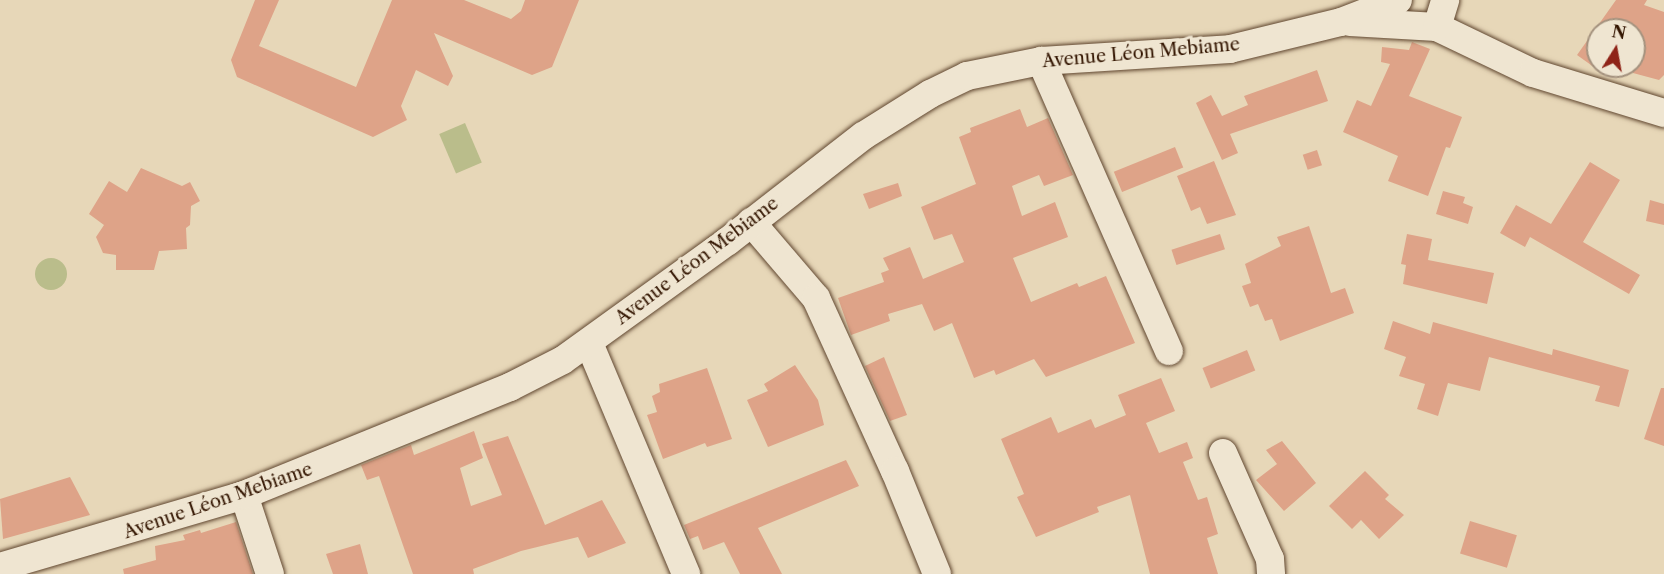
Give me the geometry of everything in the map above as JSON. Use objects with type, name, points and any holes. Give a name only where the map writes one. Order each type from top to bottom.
[{"type":"street","name":"Avenue Léon Mebiame","points":[[0,567],[244,495],[510,387],[589,343],[863,136],[930,94],[967,76],[1041,61],[1230,49],[1341,22],[1398,0]]},
{"type":"street","points":[[1437,27],[1445,0]]},
{"type":"street","points":[[1341,22],[1437,27],[1533,73],[1664,112]]},
{"type":"street","points":[[1041,61],[1169,351]]},
{"type":"street","points":[[751,222],[816,298],[895,471],[937,574]]},
{"type":"street","points":[[589,343],[686,574]]},
{"type":"street","points":[[1223,453],[1270,560],[1271,574]]},
{"type":"street","points":[[244,495],[270,574]]},
{"type":"green space","points":[[465,123],[482,163],[456,174],[439,134]]},
{"type":"green space","points":[[51,258],[62,263],[67,274],[62,285],[51,290],[40,285],[35,274],[40,263]]},
{"type":"building","points":[[255,0],[279,0],[259,46],[356,87],[392,0],[464,0],[511,19],[521,11],[525,0],[579,0],[552,67],[532,75],[434,33],[453,76],[448,86],[416,70],[401,106],[407,120],[373,137],[237,77],[231,60]]},
{"type":"building","points":[[1616,0],[1647,0],[1644,5],[1664,12],[1664,75],[1659,80],[1646,76],[1646,18],[1603,18]]},
{"type":"building","points":[[1412,42],[1430,49],[1409,96],[1462,117],[1450,148],[1446,147],[1428,196],[1388,181],[1398,156],[1343,132],[1357,100],[1371,106],[1390,64],[1381,62],[1382,47],[1409,50]]},
{"type":"building","points":[[1586,42],[1586,61],[1577,55]]},
{"type":"building","points":[[1317,70],[1328,101],[1230,134],[1238,153],[1222,160],[1196,103],[1211,95],[1222,116],[1248,105],[1244,96]]},
{"type":"building","points":[[1020,109],[1027,127],[1048,118],[1073,175],[1044,186],[1039,175],[1012,186],[1022,216],[1055,202],[1068,237],[1013,258],[1031,302],[1077,283],[1079,287],[1106,276],[1135,343],[1046,377],[1034,359],[996,375],[994,370],[974,378],[952,323],[934,331],[922,304],[888,314],[890,321],[851,335],[838,298],[884,282],[881,273],[889,270],[883,258],[910,247],[923,279],[964,262],[952,234],[934,240],[921,207],[976,184],[959,137],[971,132],[970,128]]},
{"type":"building","points":[[1175,147],[1183,167],[1122,192],[1114,172]]},
{"type":"building","points":[[1317,150],[1322,165],[1308,170],[1303,155]]},
{"type":"building","points":[[1214,161],[1236,215],[1207,224],[1200,207],[1191,211],[1177,176]]},
{"type":"building","points":[[1590,162],[1620,180],[1583,242],[1640,275],[1629,294],[1530,237],[1525,247],[1500,233],[1516,205],[1551,224]]},
{"type":"building","points":[[141,168],[182,186],[190,182],[200,201],[191,206],[190,225],[186,228],[187,249],[159,251],[154,270],[116,270],[116,255],[103,253],[96,237],[104,225],[89,214],[109,181],[127,192]]},
{"type":"building","points":[[898,183],[902,196],[869,209],[863,194]]},
{"type":"building","points":[[1443,191],[1465,197],[1463,203],[1473,207],[1468,224],[1436,214]]},
{"type":"building","points":[[1650,200],[1664,204],[1664,225],[1646,221]]},
{"type":"building","points":[[1309,226],[1331,293],[1345,288],[1354,313],[1280,341],[1272,319],[1265,321],[1258,304],[1250,307],[1242,286],[1251,283],[1245,264],[1281,246],[1277,237]]},
{"type":"building","points":[[1220,234],[1225,249],[1176,265],[1171,250]]},
{"type":"building","points":[[1407,234],[1432,239],[1428,260],[1494,273],[1487,304],[1403,284],[1406,265],[1401,264]]},
{"type":"building","points":[[1393,321],[1430,334],[1433,322],[1552,355],[1553,349],[1629,370],[1619,407],[1595,401],[1600,386],[1489,357],[1480,391],[1448,383],[1438,416],[1417,409],[1425,384],[1399,376],[1406,357],[1384,349]]},
{"type":"building","points":[[1247,350],[1255,370],[1211,388],[1202,368]]},
{"type":"building","points":[[884,357],[907,415],[890,421],[865,366]]},
{"type":"building","points":[[795,365],[818,400],[824,425],[768,447],[747,400],[768,391],[764,384]]},
{"type":"building","points":[[707,368],[732,439],[707,447],[705,443],[663,459],[647,415],[657,412],[652,396],[660,392],[659,384]]},
{"type":"building","points":[[1161,378],[1175,411],[1146,423],[1159,453],[1187,442],[1193,458],[1183,462],[1198,500],[1207,497],[1218,534],[1207,538],[1218,574],[1150,574],[1130,495],[1097,507],[1099,512],[1036,537],[1017,497],[1024,494],[1001,439],[1051,417],[1058,433],[1091,419],[1095,428],[1126,415],[1118,395]]},
{"type":"building","points":[[1661,388],[1664,388],[1664,446],[1644,439]]},
{"type":"building","points":[[474,431],[483,458],[460,468],[471,506],[502,495],[482,444],[508,436],[545,525],[602,500],[626,543],[588,558],[578,537],[521,551],[473,569],[474,574],[413,574],[379,476],[367,480],[361,465],[411,445],[414,455]]},
{"type":"building","points":[[1282,441],[1316,483],[1284,511],[1256,480],[1277,464],[1266,450]]},
{"type":"building","points":[[846,460],[859,486],[758,528],[782,574],[740,574],[724,542],[703,550],[698,536],[690,539],[684,525]]},
{"type":"building","points":[[1365,471],[1389,495],[1385,499],[1404,515],[1379,539],[1361,520],[1352,529],[1329,506]]},
{"type":"building","points":[[70,477],[90,515],[3,539],[0,499]]},
{"type":"building","points":[[1470,521],[1517,535],[1507,568],[1460,554]]},
{"type":"building","points":[[236,522],[253,574],[124,574],[123,569],[156,560],[155,546],[185,540],[183,535],[200,530],[201,533]]},
{"type":"building","points":[[360,544],[368,574],[333,574],[326,554]]}]
